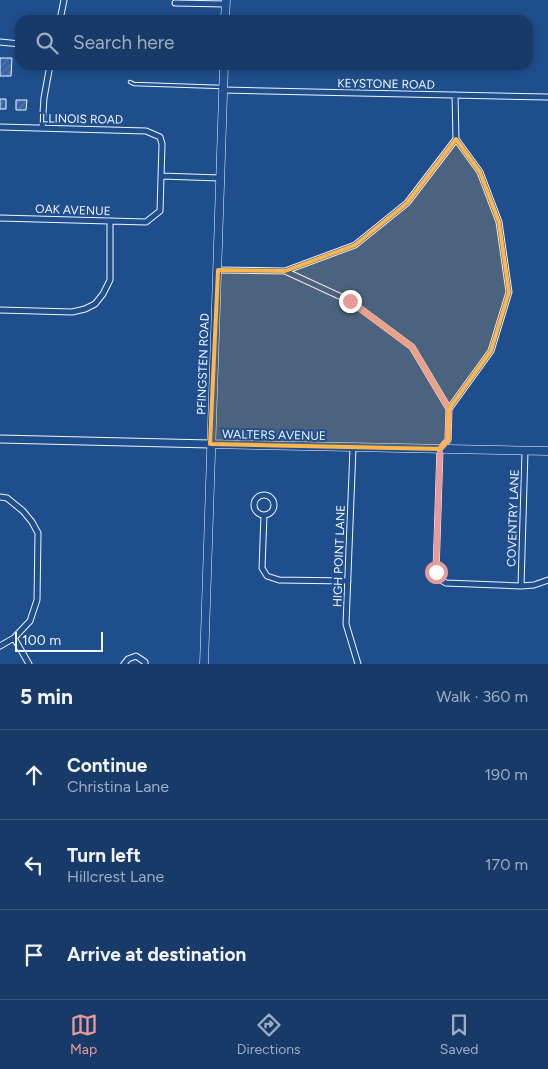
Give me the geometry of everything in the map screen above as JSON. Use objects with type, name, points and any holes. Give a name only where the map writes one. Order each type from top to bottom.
[{"type":"main road","points":[[225,15],[226,2]]},
{"type":"main road","name":"PFINGSTEN ROAD","points":[[204,664],[224,70]]},
{"type":"main road","name":"WALTERS AVENUE","points":[[210,444],[548,451]]},
{"type":"street","points":[[61,15],[64,0]]},
{"type":"street","points":[[175,4],[226,2]]},
{"type":"street","points":[[0,42],[15,44]]},
{"type":"street","points":[[42,128],[44,98],[49,70]]},
{"type":"street","name":"KEYSTONE ROAD","points":[[224,88],[548,97]]},
{"type":"street","points":[[449,409],[491,351],[509,292],[499,222],[480,172],[456,139],[455,95]]},
{"type":"street","name":"ILLINOIS ROAD","points":[[0,127],[146,131],[160,137],[162,144],[161,176]]},
{"type":"street","points":[[286,272],[355,245],[407,203],[456,139]]},
{"type":"street","points":[[161,176],[220,178]]},
{"type":"street","name":"OAK AVENUE","points":[[0,218],[146,222],[160,211],[161,176]]},
{"type":"street","points":[[0,310],[72,312],[95,304],[110,280],[110,221]]},
{"type":"street","points":[[218,270],[286,272],[350,301],[412,347],[449,409],[448,440],[440,449],[436,572],[439,579],[446,582],[521,586],[534,585],[548,580]]},
{"type":"street","name":"WALTERS AVENUE","points":[[0,439],[210,444]]},
{"type":"street","name":"HIGH POINT LANE","points":[[353,448],[346,624],[358,664]]},
{"type":"street","name":"COVENTRY LANE","points":[[521,586],[525,451]]},
{"type":"street","points":[[264,495],[271,498],[274,504],[271,513],[264,516],[259,514],[254,506],[258,497],[264,495]]},
{"type":"street","points":[[0,498],[7,498],[23,511],[38,533],[37,600],[30,621],[14,638],[0,646]]},
{"type":"street","points":[[264,516],[262,568],[267,576],[279,580],[348,581]]},
{"type":"street","points":[[14,638],[29,664]]},
{"type":"street","points":[[124,664],[128,659],[136,656],[145,664]]},
{"type":"lane","points":[[130,82],[134,84],[224,88]]},
{"type":"highlighted area","points":[[456,139],[480,172],[499,222],[509,292],[491,351],[449,409],[448,440],[440,449],[210,444],[218,270],[285,271],[355,245],[407,203]]},
{"type":"building","points":[[0,58],[12,58],[11,76],[0,76]]},
{"type":"building","points":[[0,99],[6,99],[6,109],[0,109]]},
{"type":"building","points":[[16,100],[27,100],[26,110],[16,110]]},
{"type":"route","points":[[350,301],[412,347],[449,409],[448,440],[440,449],[436,572]]}]
